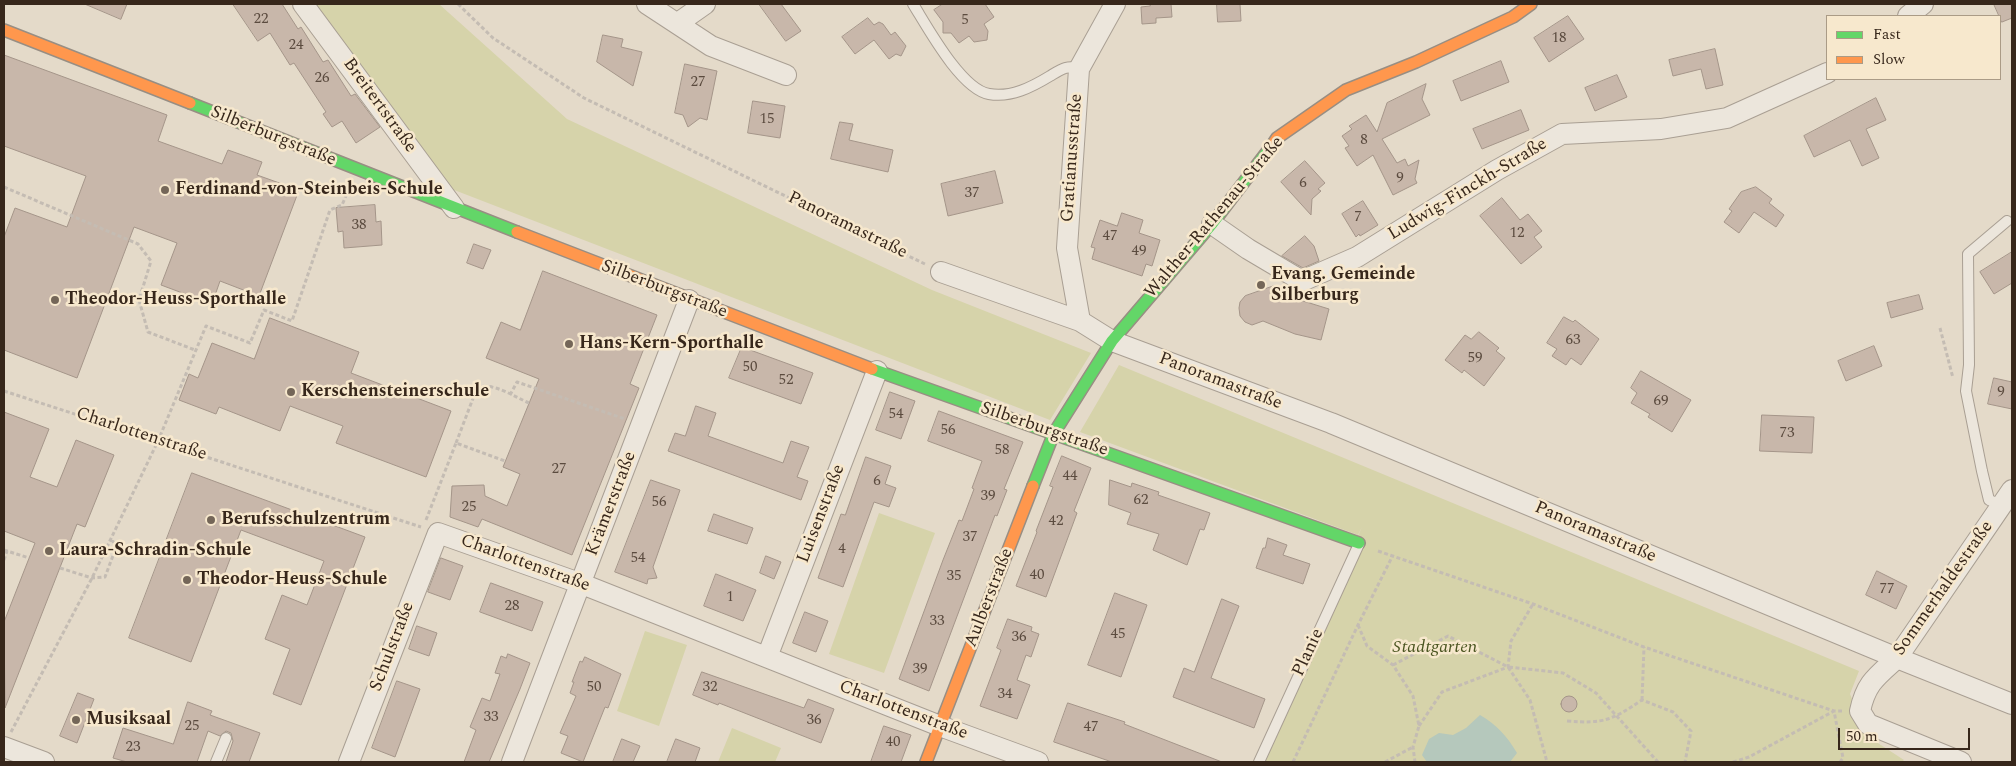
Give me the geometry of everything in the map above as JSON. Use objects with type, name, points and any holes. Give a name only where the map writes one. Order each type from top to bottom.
[{"type":"street","name":"Breitertstraße","points":[[303,4],[454,208]]},
{"type":"street","points":[[646,4],[711,46],[786,76]]},
{"type":"street","points":[[678,23],[705,4]]},
{"type":"street","name":"Gratianusstraße","points":[[1080,321],[1067,248],[1078,69],[1115,4]]},
{"type":"street","name":"Walther-Rathenau-Straße","points":[[1054,433],[1112,341],[1212,224],[1277,138],[1346,90],[1416,62],[1513,17],[1531,4]]},
{"type":"street","points":[[1909,15],[1923,4]]},
{"type":"street","name":"Silberburgstraße","points":[[4,30],[689,300],[877,371],[1359,543]]},
{"type":"street","name":"Ludwig-Finckh-Straße","points":[[1212,224],[1248,249],[1302,281],[1357,257],[1497,170],[1562,134],[1661,130],[1727,118],[1826,72]]},
{"type":"street","name":"Panoramastraße","points":[[940,272],[1080,321],[1112,341],[1331,423],[2012,704]]},
{"type":"street","name":"Krämerstraße","points":[[512,762],[582,584],[689,300]]},
{"type":"street","name":"Luisenstraße","points":[[767,657],[877,371]]},
{"type":"street","name":"Aulberstraße","points":[[926,762],[1054,433]]},
{"type":"street","name":"Sommerhaldestraße","points":[[1860,711],[1863,694],[1876,677],[1897,658],[2007,497]]},
{"type":"street","name":"Charlottenstraße","points":[[430,530],[582,584],[940,726],[1038,762]]},
{"type":"street","name":"Schulstraße","points":[[349,762],[430,530]]},
{"type":"street","points":[[1860,711],[1868,724],[1961,762]]},
{"type":"street","points":[[6,742],[44,762]]},
{"type":"lane","points":[[913,4],[958,72],[974,88],[987,94],[1006,95],[1034,86],[1064,68],[1073,66],[1078,69]]},
{"type":"lane","points":[[2007,220],[1968,254],[1969,364],[1966,391],[1982,471],[1990,500],[2007,497]]},
{"type":"lane","name":"Planie","points":[[1258,762],[1359,543]]},
{"type":"lane","points":[[216,762],[226,738]]},
{"type":"path","name":"Panoramastraße","points":[[458,4],[493,38],[584,98],[940,272]]},
{"type":"path","points":[[4,187],[138,244],[151,261],[139,300],[148,332],[195,350]]},
{"type":"path","points":[[6,742],[92,578],[158,441],[206,326],[250,343],[264,310],[292,321],[330,210],[342,205]]},
{"type":"path","points":[[510,395],[517,382],[642,425]]},
{"type":"path","points":[[430,530],[456,443],[477,388],[481,386],[493,388],[529,403]]},
{"type":"path","name":"Charlottenstraße","points":[[4,391],[430,530]]},
{"type":"path","points":[[456,443],[505,461]]},
{"type":"path","points":[[60,568],[92,578],[106,577],[117,546],[110,540]]},
{"type":"path","points":[[1359,543],[1392,557],[1533,604],[1644,647],[1834,711],[1860,711]]},
{"type":"path","points":[[4,560],[5,550],[29,558]]},
{"type":"path","points":[[1292,762],[1392,557]]},
{"type":"path","points":[[1533,604],[1512,641],[1508,667],[1530,700],[1547,762]]},
{"type":"path","points":[[1358,625],[1367,646],[1393,665],[1413,696],[1419,726]]},
{"type":"path","points":[[1393,665],[1448,636],[1508,667],[1563,673],[1596,693],[1658,762]]},
{"type":"path","points":[[1642,700],[1644,647]]},
{"type":"path","points":[[1415,762],[1413,747],[1419,726],[1442,692],[1508,667]]},
{"type":"path","points":[[1567,721],[1592,723],[1617,717],[1642,700]]},
{"type":"path","points":[[1642,700],[1673,712],[1691,730],[1686,762]]},
{"type":"path","points":[[1834,711],[1842,761]]},
{"type":"path","points":[[1733,762],[1749,757],[1834,711]]},
{"type":"path","points":[[1385,762],[1413,747]]},
{"type":"green space","points":[[314,4],[439,4],[567,119],[932,290],[1091,353],[1050,420],[449,188]]},
{"type":"green space","name":"Stadtgarten","points":[[1119,365],[1859,671],[1850,694],[1867,736],[1904,760],[1902,762],[1260,762],[1362,527],[1358,535],[1080,432]]},
{"type":"green space","points":[[879,513],[935,533],[884,673],[829,654]]},
{"type":"green space","points":[[645,631],[687,645],[659,726],[617,711]]},
{"type":"green space","points":[[732,728],[781,748],[775,762],[718,762]]},
{"type":"shaded area","points":[[1480,715],[1497,727],[1517,753],[1510,762],[1427,762],[1422,755],[1429,739],[1439,733],[1453,735],[1466,728]]},
{"type":"building","points":[[85,4],[127,4],[121,19]]},
{"type":"building","points":[[233,4],[282,4],[298,29],[301,27],[323,62],[328,60],[351,96],[355,94],[380,127],[356,143],[342,121],[332,127],[323,114],[326,112],[294,63],[290,65],[270,33],[258,41]]},
{"type":"building","points":[[759,4],[781,4],[801,31],[786,41]]},
{"type":"building","points":[[943,4],[985,4],[994,17],[984,24],[988,31],[987,40],[974,42],[969,36],[959,43],[951,33],[943,33],[943,22],[934,10]]},
{"type":"building","points":[[1150,4],[1171,4],[1172,17],[1156,18],[1156,23],[1142,24],[1141,7],[1150,6]]},
{"type":"building","points":[[1217,4],[1240,4],[1241,21],[1218,22]]},
{"type":"building","points":[[1994,4],[2012,4],[2012,18],[2002,22],[2001,15],[1999,15]]},
{"type":"building","points":[[1568,16],[1584,39],[1549,62],[1534,38]]},
{"type":"building","points":[[868,18],[874,25],[879,22],[883,24],[891,35],[895,32],[906,46],[901,56],[896,54],[889,59],[874,40],[855,54],[842,37]]},
{"type":"building","points":[[603,35],[623,39],[621,47],[642,52],[633,86],[597,62]]},
{"type":"building","points":[[1715,49],[1723,85],[1706,89],[1701,69],[1673,76],[1669,60]]},
{"type":"building","name":"Ferdinand-von-Steinbeis-Schule","points":[[4,55],[167,115],[158,141],[222,164],[228,150],[262,162],[257,175],[299,190],[259,296],[220,281],[212,304],[161,285],[177,243],[134,227],[77,378],[4,350],[4,237],[15,208],[67,227],[86,176],[4,146]]},
{"type":"building","points":[[1501,61],[1509,82],[1461,101],[1453,81]]},
{"type":"building","points":[[685,64],[717,71],[707,120],[700,118],[688,127],[683,115],[675,113]]},
{"type":"building","points":[[1617,75],[1627,97],[1595,111],[1585,88]]},
{"type":"building","points":[[1426,84],[1422,99],[1430,115],[1382,139],[1397,163],[1405,159],[1408,166],[1419,160],[1415,179],[1417,183],[1393,195],[1373,155],[1357,166],[1345,148],[1349,146],[1342,136],[1352,129],[1349,126],[1366,115],[1377,132],[1387,103]]},
{"type":"building","points":[[1876,98],[1886,120],[1866,129],[1879,158],[1862,166],[1850,140],[1814,157],[1804,136]]},
{"type":"building","points":[[753,101],[785,106],[780,138],[748,133]]},
{"type":"building","points":[[1521,110],[1529,130],[1482,149],[1473,129]]},
{"type":"building","points":[[840,122],[853,124],[849,140],[893,150],[888,172],[831,159]]},
{"type":"building","points":[[1305,161],[1325,183],[1318,189],[1321,191],[1312,199],[1311,215],[1281,182]]},
{"type":"building","points":[[995,171],[1003,203],[948,216],[941,184]]},
{"type":"building","points":[[1756,187],[1772,199],[1769,203],[1784,215],[1776,227],[1754,212],[1739,233],[1724,222],[1732,211],[1729,209],[1741,192]]},
{"type":"building","points":[[1502,198],[1520,220],[1528,214],[1542,231],[1534,237],[1542,247],[1521,264],[1480,216]]},
{"type":"building","points":[[1363,201],[1378,225],[1356,237],[1342,214]]},
{"type":"building","points":[[375,205],[376,222],[381,221],[382,245],[344,248],[343,231],[338,232],[336,208]]},
{"type":"building","points":[[1122,213],[1143,220],[1139,233],[1160,240],[1152,266],[1146,264],[1142,276],[1092,259],[1095,248],[1091,247],[1100,220],[1117,226]]},
{"type":"building","points":[[1305,236],[1314,246],[1319,261],[1303,268],[1282,256]]},
{"type":"building","points":[[474,244],[491,250],[483,269],[467,263]]},
{"type":"building","points":[[2012,252],[2012,283],[1994,294],[1980,272]]},
{"type":"building","points":[[543,271],[657,315],[630,384],[639,388],[572,555],[482,519],[478,527],[450,517],[452,486],[484,485],[485,496],[507,506],[520,474],[503,467],[539,379],[486,358],[501,322],[520,330]]},
{"type":"building","points":[[1274,286],[1290,297],[1329,309],[1321,340],[1295,334],[1263,321],[1252,325],[1245,322],[1240,316],[1240,302],[1245,296]]},
{"type":"building","points":[[1919,295],[1923,309],[1891,318],[1887,303]]},
{"type":"building","points":[[1564,317],[1573,322],[1575,320],[1599,339],[1581,365],[1571,358],[1566,365],[1552,356],[1557,349],[1547,343]]},
{"type":"building","name":"Kerschensteinerschule","points":[[270,318],[359,352],[351,373],[451,411],[426,477],[336,443],[343,426],[290,406],[280,431],[219,407],[216,414],[179,400],[189,374],[198,378],[212,343],[254,359]]},
{"type":"building","points":[[1479,332],[1499,348],[1496,351],[1505,358],[1484,386],[1464,370],[1462,373],[1445,360],[1465,335],[1471,339]]},
{"type":"building","points":[[1874,346],[1882,366],[1846,381],[1838,361]]},
{"type":"building","points":[[742,347],[813,373],[801,404],[729,378]]},
{"type":"building","points":[[1641,371],[1691,400],[1672,432],[1648,417],[1650,414],[1631,403],[1637,393],[1631,388]]},
{"type":"building","points":[[1994,378],[2012,382],[2012,409],[1988,404]]},
{"type":"building","points":[[890,392],[915,401],[901,439],[876,430]]},
{"type":"building","points":[[696,406],[716,413],[708,436],[783,463],[791,441],[809,447],[797,477],[808,481],[801,500],[668,451],[675,433],[685,436]]},
{"type":"building","points":[[939,411],[1023,442],[1004,489],[1007,490],[997,516],[995,515],[929,691],[899,679],[943,560],[959,520],[962,521],[982,461],[928,441]]},
{"type":"building","name":"Laura-Schradin-Schule","points":[[4,412],[49,429],[30,477],[57,487],[76,440],[114,455],[85,527],[77,524],[5,708],[4,622],[35,543],[4,531]]},
{"type":"building","points":[[1762,415],[1814,417],[1812,453],[1760,451]]},
{"type":"building","points":[[1062,456],[1091,468],[1074,511],[1077,513],[1046,597],[1016,586],[1053,487],[1050,486]]},
{"type":"building","points":[[866,457],[891,466],[885,484],[896,488],[889,507],[874,502],[843,587],[818,578],[841,514],[845,515]]},
{"type":"building","name":"Theodor-Heuss-Schule","points":[[192,473],[365,537],[301,705],[273,694],[290,649],[265,639],[282,595],[307,605],[324,561],[241,530],[191,662],[129,638]]},
{"type":"building","points":[[651,480],[680,490],[653,567],[657,578],[648,579],[647,584],[615,572]]},
{"type":"building","points":[[1110,480],[1131,487],[1132,483],[1159,492],[1158,495],[1210,513],[1204,530],[1200,529],[1187,565],[1153,550],[1159,534],[1127,524],[1131,513],[1109,505]]},
{"type":"building","points":[[714,514],[753,528],[747,544],[708,531]]},
{"type":"building","points":[[1268,538],[1287,545],[1283,555],[1310,564],[1303,584],[1256,568]]},
{"type":"building","points":[[766,556],[781,562],[774,579],[760,573]]},
{"type":"building","points":[[441,558],[463,566],[450,600],[428,592]]},
{"type":"building","points":[[1877,571],[1907,586],[1896,609],[1866,595]]},
{"type":"building","points":[[716,574],[756,590],[743,621],[704,606]]},
{"type":"building","points":[[491,583],[543,602],[532,631],[480,612]]},
{"type":"building","points":[[1115,593],[1147,605],[1121,677],[1088,665]]},
{"type":"building","points":[[1222,599],[1239,606],[1211,678],[1265,699],[1254,728],[1173,697],[1184,668],[1194,672]]},
{"type":"building","points":[[805,612],[828,621],[816,652],[793,643]]},
{"type":"building","points":[[1008,619],[1032,627],[1031,631],[1039,634],[1031,657],[1026,655],[1017,680],[1030,685],[1017,719],[980,706],[1001,650],[997,648]]},
{"type":"building","points":[[417,626],[437,633],[429,656],[409,649]]},
{"type":"building","points":[[508,654],[530,663],[520,689],[489,762],[464,762],[476,730],[470,727],[482,698],[490,701],[500,674],[495,673],[501,656],[506,658]]},
{"type":"building","points":[[585,657],[621,674],[608,708],[605,707],[583,762],[561,753],[568,736],[560,733],[576,696],[570,693],[574,682],[572,682],[580,661],[582,662]]},
{"type":"building","points":[[702,672],[804,708],[808,699],[834,709],[821,743],[719,703],[718,705],[693,695]]},
{"type":"building","points":[[397,681],[420,689],[395,757],[372,748]]},
{"type":"building","name":"Musiksaal","points":[[78,693],[94,699],[77,743],[60,736]]},
{"type":"building","points":[[1566,696],[1572,696],[1577,701],[1575,710],[1566,712],[1561,707],[1561,701]]},
{"type":"building","points":[[188,702],[212,711],[210,715],[260,733],[249,762],[226,762],[233,741],[231,733],[226,731],[220,736],[208,731],[197,762],[127,762],[113,758],[123,728],[173,744]]},
{"type":"building","points":[[1068,703],[1125,722],[1124,724],[1222,762],[1112,762],[1054,742]]},
{"type":"building","points":[[884,726],[911,735],[901,762],[871,762]]},
{"type":"building","points":[[622,739],[640,746],[633,762],[613,762]]},
{"type":"building","points":[[676,739],[700,748],[695,762],[667,762]]},
{"type":"traffic: fast","points":[[190,103],[517,232]]},
{"type":"traffic: fast","points":[[1033,486],[1054,433],[1112,341],[1212,224],[1273,144]]},
{"type":"traffic: fast","points":[[872,369],[1359,543]]},
{"type":"traffic: slow","points":[[1273,144],[1277,138],[1346,90],[1416,62],[1513,17],[1531,4]]},
{"type":"traffic: slow","points":[[4,30],[190,103]]},
{"type":"traffic: slow","points":[[517,232],[872,369]]},
{"type":"traffic: slow","points":[[926,762],[1033,486]]},
{"type":"place","name":"Ferdinand-von-Steinbeis-Schule","points":[[165,190]]},
{"type":"place","name":"Evang. Gemeinde Silberburg","points":[[1261,285]]},
{"type":"place","name":"Theodor-Heuss-Sporthalle","points":[[55,300]]},
{"type":"place","name":"Hans-Kern-Sporthalle","points":[[569,344]]},
{"type":"place","name":"Kerschensteinerschule","points":[[291,392]]},
{"type":"place","name":"Berufsschulzentrum","points":[[211,520]]},
{"type":"place","name":"Laura-Schradin-Schule","points":[[49,551]]},
{"type":"place","name":"Theodor-Heuss-Schule","points":[[187,580]]},
{"type":"place","name":"Musiksaal","points":[[76,720]]}]
